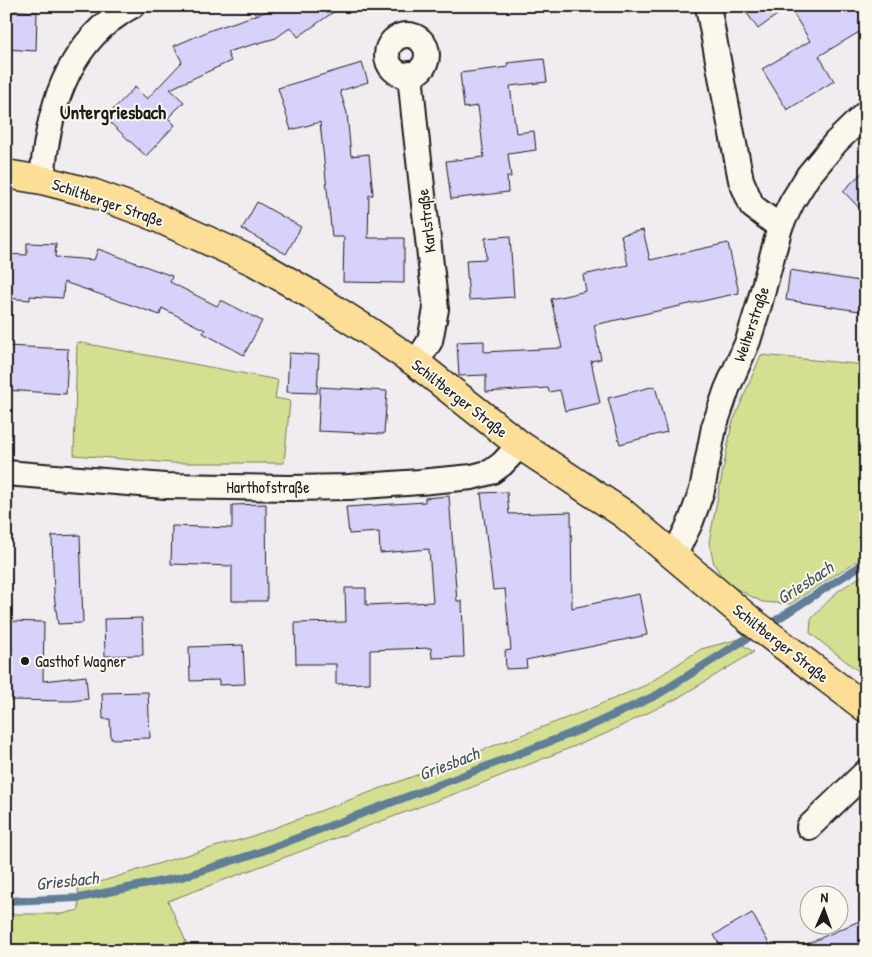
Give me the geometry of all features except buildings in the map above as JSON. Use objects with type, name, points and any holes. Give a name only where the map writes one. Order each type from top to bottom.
[{"type":"main road","name":"Schiltberger Straße","points":[[6,174],[42,180],[92,193],[147,213],[255,262],[320,300],[416,363],[520,445],[624,514],[751,621],[866,708]]},
{"type":"street","points":[[42,180],[52,114],[64,79],[79,53],[97,32],[124,10],[132,6]]},
{"type":"street","points":[[708,6],[741,180],[752,206],[780,227]]},
{"type":"street","name":"Karlstraße","points":[[410,74],[436,309],[430,341],[416,363]]},
{"type":"street","name":"Weiherstraße","points":[[674,556],[691,522],[702,490],[714,428],[727,389],[748,341],[780,227],[792,202],[808,176],[836,142],[866,113]]},
{"type":"street","name":"Harthofstraße","points":[[6,473],[165,486],[348,487],[472,477],[491,472],[502,464],[520,445]]},
{"type":"street","points":[[808,828],[866,772]]},
{"type":"green space","points":[[77,342],[278,380],[275,398],[290,401],[284,463],[172,463],[74,455]]},
{"type":"green space","points":[[761,355],[866,365],[866,555],[790,604],[762,602],[726,583],[714,564],[709,542],[732,424]]},
{"type":"green space","points":[[866,573],[866,677],[810,633],[811,619],[838,591]]},
{"type":"green space","points":[[739,639],[744,646],[754,652],[676,699],[605,734],[470,788],[168,901],[190,951],[6,951],[6,914],[62,914],[79,910],[78,889],[250,837],[446,764],[582,712],[646,685],[701,649]]},
{"type":"waterway","name":"Griesbach","points":[[767,626],[866,562]]},
{"type":"waterway","name":"Griesbach","points":[[6,901],[79,898],[182,877],[260,852],[590,726],[657,695],[757,632]]},
{"type":"place","name":"Gasthof Wagner","points":[[25,661]]},
{"type":"district","name":"Untergriesbach","points":[[113,112]]}]
